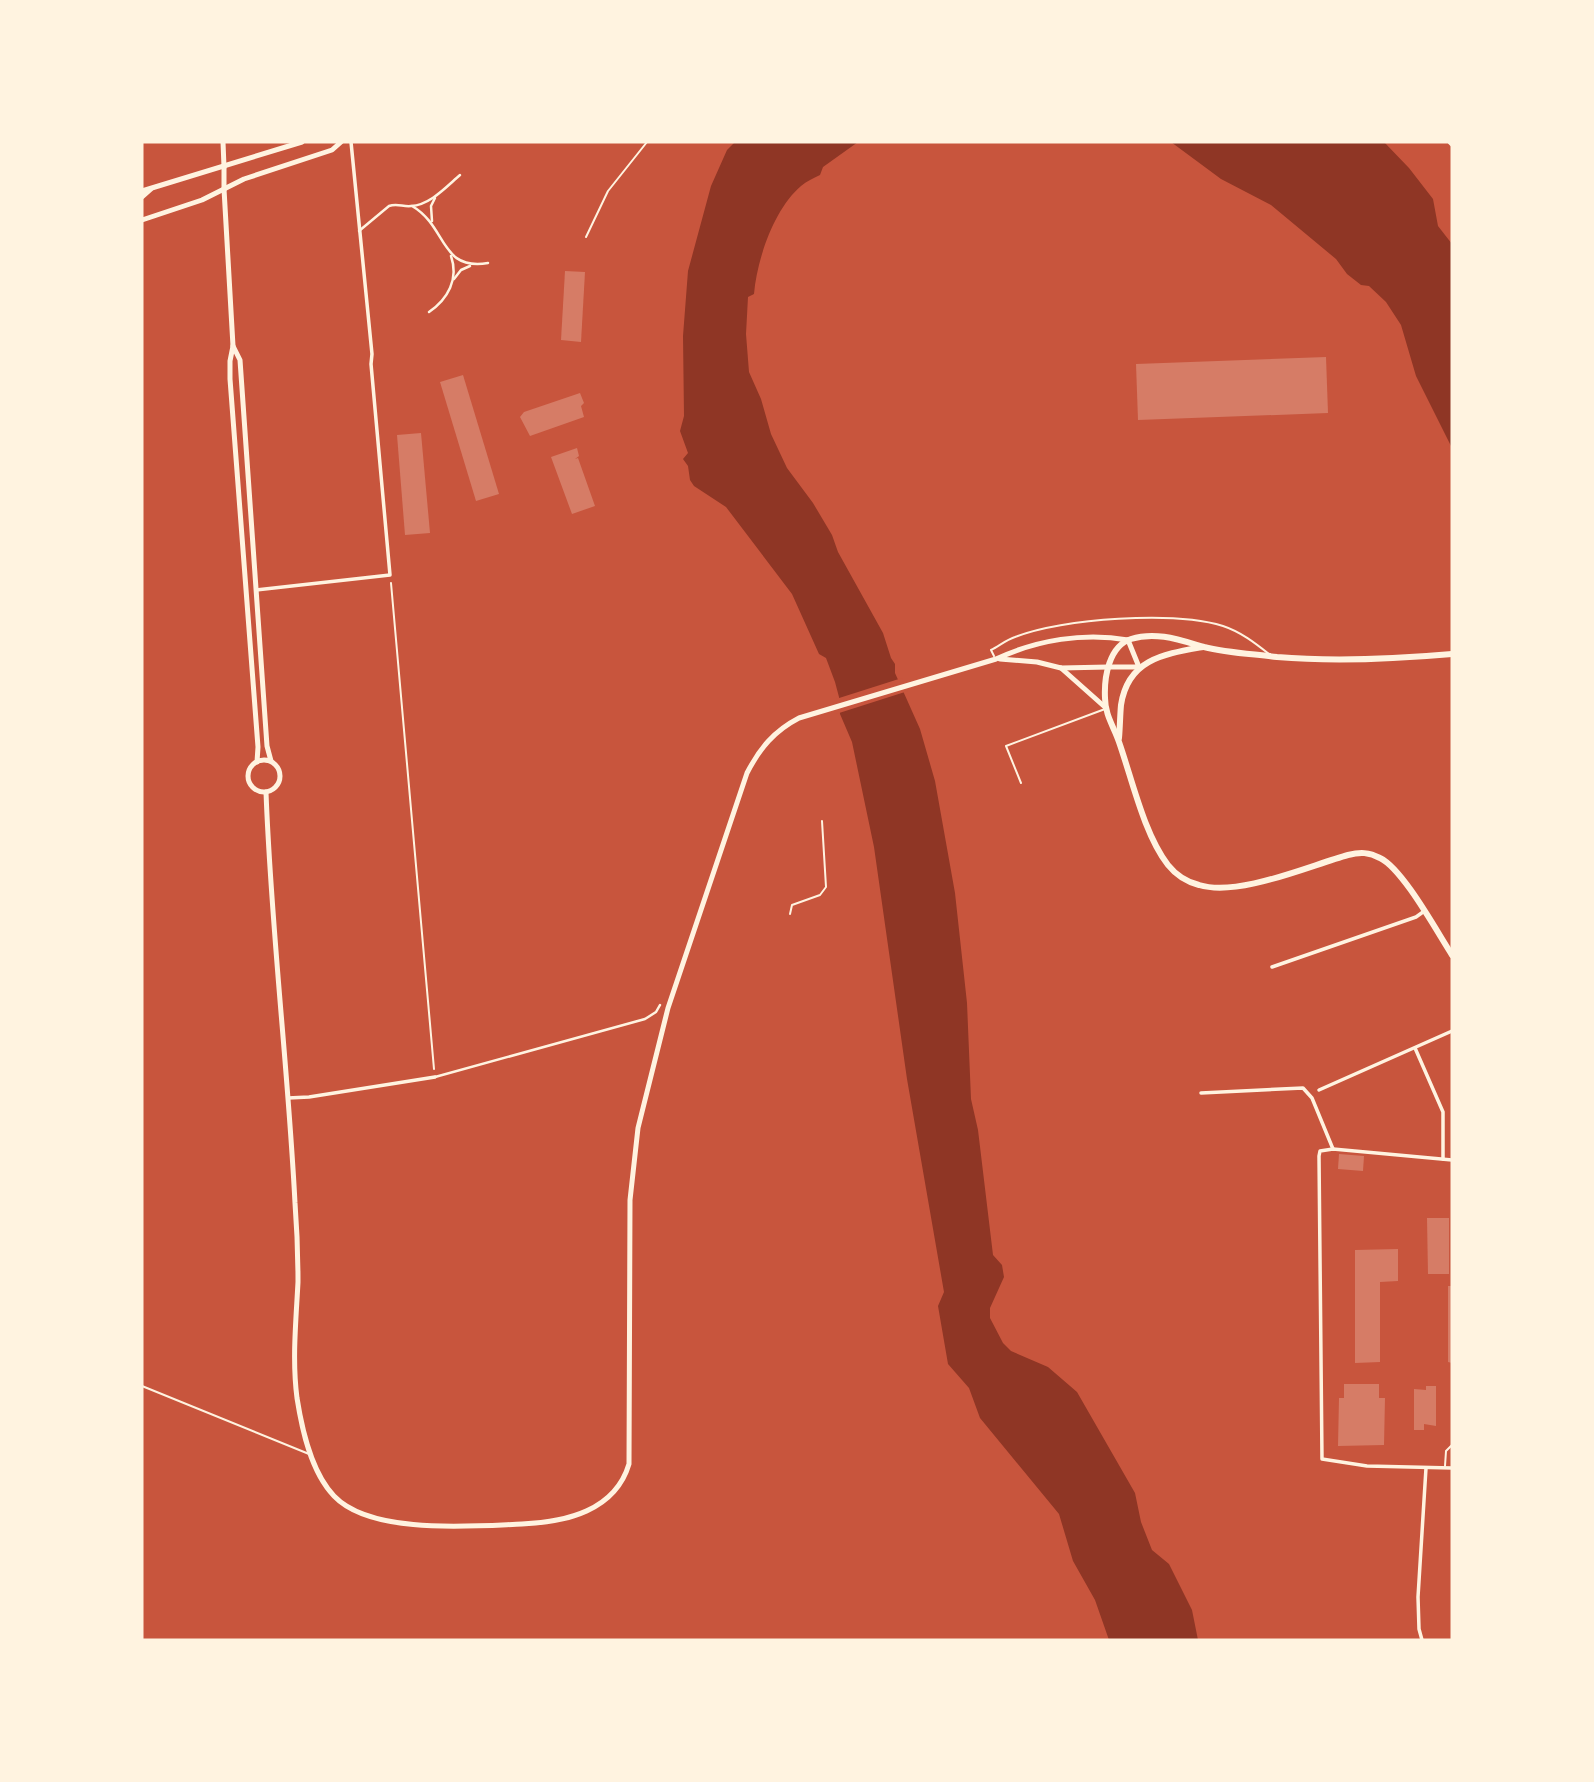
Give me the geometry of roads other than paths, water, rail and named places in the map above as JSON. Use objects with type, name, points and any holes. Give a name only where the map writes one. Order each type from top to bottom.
[{"type":"main road","points":[[1452,654],[1380,659],[1273,656],[1205,647],[1180,639],[1144,636],[1128,640],[1119,647],[1108,667],[1105,684],[1109,722],[1119,740],[1128,773],[1157,848],[1179,876],[1200,886],[1232,887],[1361,852],[1381,858],[1389,864],[1452,955]]},
{"type":"main road","points":[[1119,740],[1125,691],[1139,667],[1165,654],[1205,647]]},
{"type":"street","points":[[223,142],[233,346],[230,370],[257,762]]},
{"type":"street","points":[[142,191],[302,142]]},
{"type":"street","points":[[142,220],[202,200],[244,179],[332,150],[341,142]]},
{"type":"street","points":[[247,590],[390,575],[351,142]]},
{"type":"street","points":[[359,231],[389,206],[412,206],[436,195],[460,176]]},
{"type":"street","points":[[142,197],[154,187]]},
{"type":"street","points":[[433,224],[430,206],[436,195]]},
{"type":"street","points":[[412,206],[433,224],[450,253],[454,279]]},
{"type":"street","points":[[450,253],[460,262],[473,265]]},
{"type":"street","points":[[429,312],[446,296],[461,270],[488,263]]},
{"type":"street","points":[[233,346],[240,360],[267,746],[280,778],[277,786],[266,792],[255,790],[248,779],[249,770],[257,762],[271,761]]},
{"type":"street","points":[[266,792],[298,1254],[295,1377],[311,1455],[325,1483],[342,1503],[365,1516],[403,1523],[476,1525],[553,1521],[595,1508],[605,1502],[622,1483],[629,1464],[631,1200],[638,1128],[672,997],[747,773],[760,750],[792,722],[924,679],[996,659],[1014,650],[1076,638],[1106,636],[1128,640],[1139,667],[1061,668],[1037,662],[996,659]]},
{"type":"street","points":[[1061,668],[1106,708]]},
{"type":"street","points":[[1272,967],[1416,917],[1423,912]]},
{"type":"street","points":[[287,1098],[309,1097],[435,1077],[645,1019],[656,1012],[660,1005]]},
{"type":"street","points":[[1319,1090],[1452,1031]]},
{"type":"street","points":[[1415,1047],[1443,1112],[1443,1159]]},
{"type":"street","points":[[1200,1093],[1303,1088],[1312,1098],[1333,1149]]},
{"type":"street","points":[[1452,1160],[1333,1149],[1320,1151],[1319,1156],[1322,1460],[1367,1466],[1452,1468]]},
{"type":"street","points":[[1422,1640],[1418,1597],[1426,1467]]},
{"type":"lane","points":[[996,659],[991,650],[1028,633],[1089,622],[1173,617],[1223,626],[1247,637],[1273,656]]},
{"type":"lane","points":[[1021,783],[1006,746],[1106,708]]},
{"type":"lane","points":[[142,1386],[311,1455]]},
{"type":"lane","points":[[1445,1467],[1446,1451],[1452,1445]]}]
